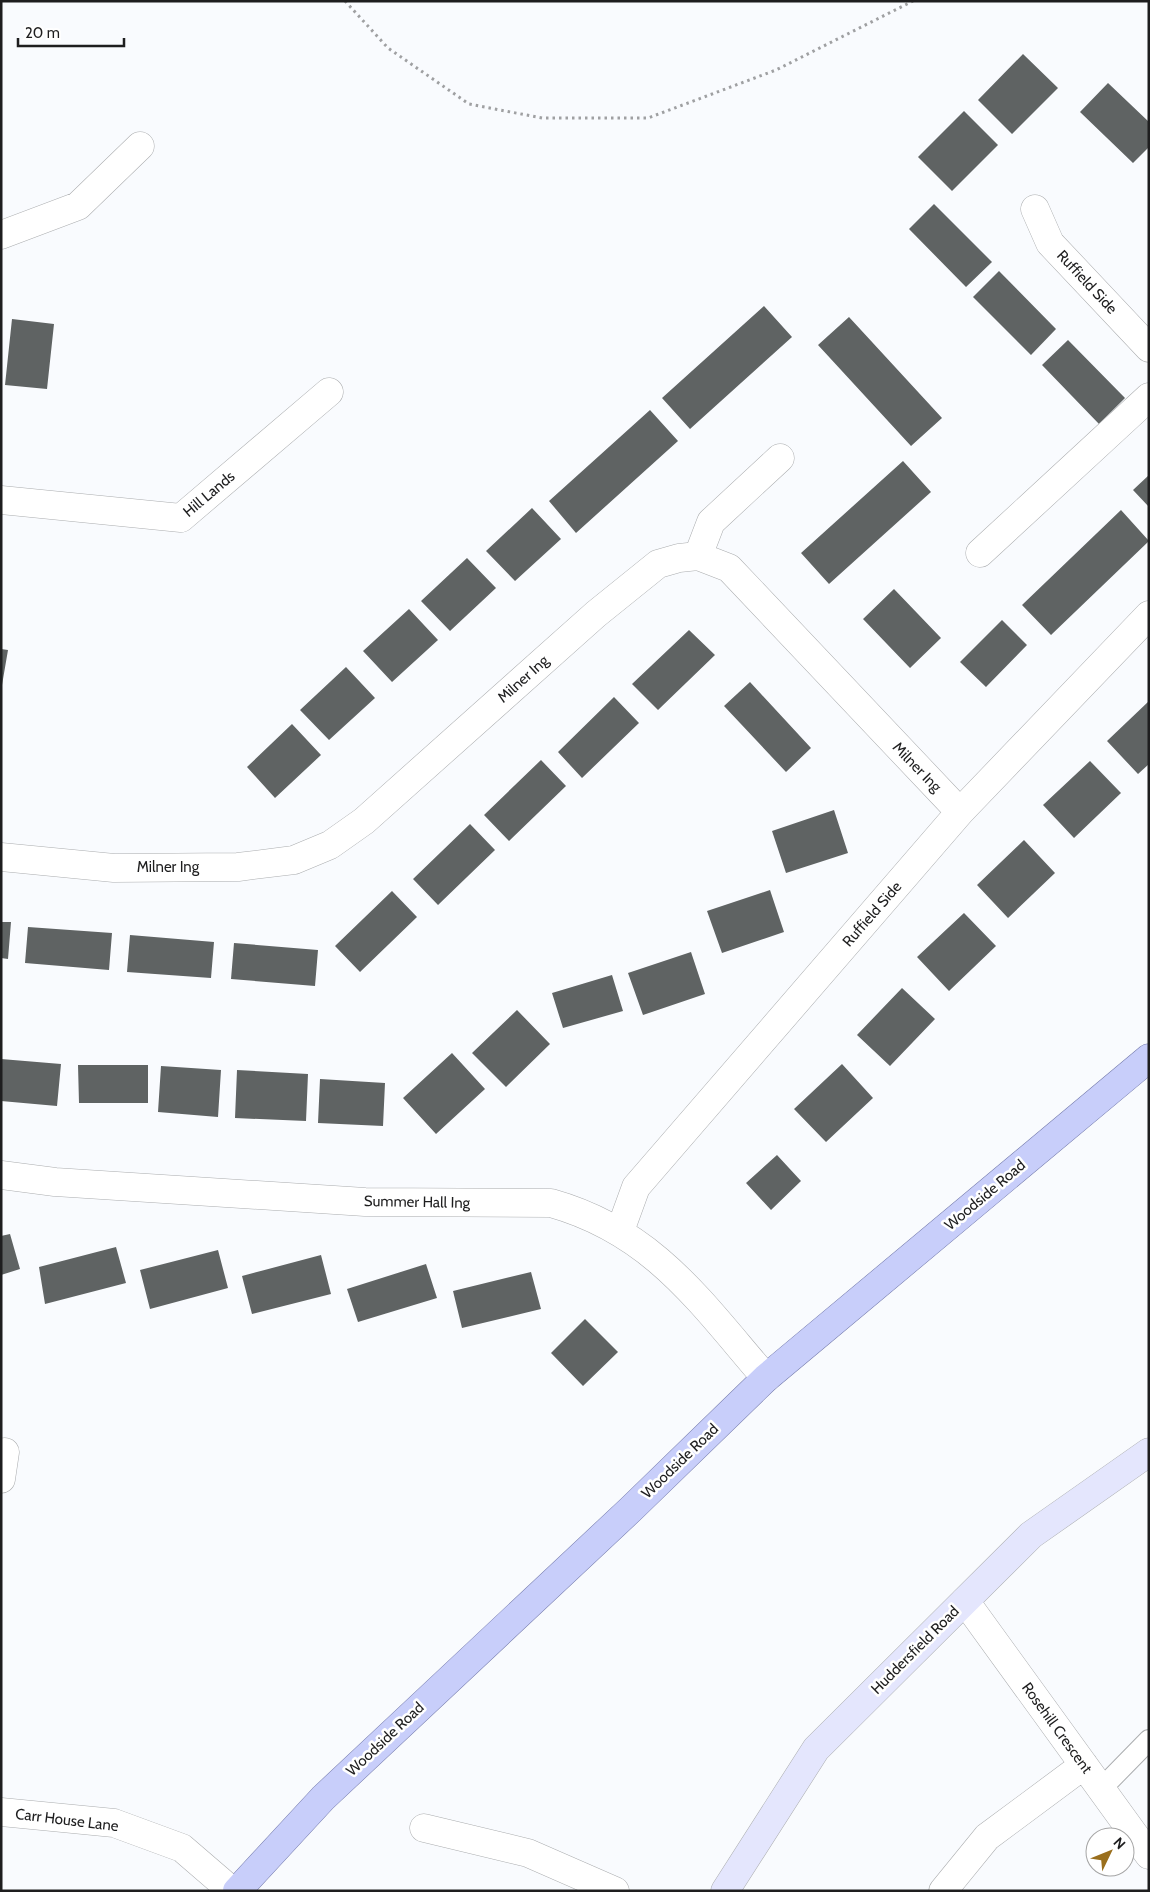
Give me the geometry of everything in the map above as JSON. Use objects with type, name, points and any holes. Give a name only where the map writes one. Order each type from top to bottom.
[{"type":"main road","name":"Woodside Road","points":[[237,1891],[323,1798],[631,1509],[766,1378],[1149,1058]]},
{"type":"main road","name":"Huddersfield Road","points":[[725,1891],[816,1748],[1031,1535],[1149,1452]]},
{"type":"street","points":[[1,235],[78,206],[140,146]]},
{"type":"street","name":"Ruffield Side","points":[[1035,210],[1050,243],[1149,348]]},
{"type":"street","name":"Hill Lands","points":[[1,500],[181,518],[329,392]]},
{"type":"street","points":[[980,553],[1149,397]]},
{"type":"street","points":[[698,556],[711,522],[780,458]]},
{"type":"street","name":"Milner Ing","points":[[1,857],[114,868],[238,867],[294,860],[330,844],[364,821],[596,614],[658,564],[679,558],[698,556],[729,568],[960,812]]},
{"type":"street","name":"Ruffield Side","points":[[620,1231],[636,1187],[960,812],[1149,615]]},
{"type":"street","name":"Summer Hall Ing","points":[[1,1175],[65,1182],[365,1202],[551,1203],[574,1210],[620,1231],[652,1254],[682,1281],[766,1378]]},
{"type":"street","points":[[1,1479],[5,1452]]},
{"type":"street","name":"Rosehill Crescent","points":[[964,1601],[1149,1855]]},
{"type":"street","points":[[943,1891],[987,1837],[1084,1765]]},
{"type":"street","name":"Carr House Lane","points":[[1,1812],[114,1823],[182,1848],[232,1891]]},
{"type":"street","points":[[424,1828],[528,1853],[571,1882],[615,1891]]},
{"type":"lane","points":[[1101,1789],[1149,1740]]},
{"type":"path","points":[[345,1],[388,48],[469,104],[542,118],[648,118],[776,70],[913,1]]},
{"type":"building","points":[[1023,54],[1058,88],[1012,134],[978,100]]},
{"type":"building","points":[[1108,83],[1149,122],[1149,147],[1133,163],[1080,112]]},
{"type":"building","points":[[964,111],[998,145],[952,191],[918,157]]},
{"type":"building","points":[[934,204],[992,262],[966,287],[909,229]]},
{"type":"building","points":[[999,271],[1056,329],[1031,355],[973,297]]},
{"type":"building","points":[[764,306],[792,337],[690,429],[662,398]]},
{"type":"building","points":[[849,317],[942,418],[911,446],[818,345]]},
{"type":"building","points":[[12,319],[54,324],[47,389],[5,385]]},
{"type":"building","points":[[1068,340],[1125,398],[1099,424],[1042,365]]},
{"type":"building","points":[[650,410],[678,441],[576,533],[549,501]]},
{"type":"building","points":[[903,461],[931,492],[829,584],[801,553]]},
{"type":"building","points":[[1149,475],[1149,507],[1133,490]]},
{"type":"building","points":[[532,508],[561,539],[515,581],[486,551]]},
{"type":"building","points":[[1121,510],[1149,541],[1051,635],[1022,605]]},
{"type":"building","points":[[467,558],[496,588],[450,631],[421,601]]},
{"type":"building","points":[[894,589],[941,638],[910,668],[863,619]]},
{"type":"building","points":[[409,609],[438,640],[392,682],[363,651]]},
{"type":"building","points":[[1002,620],[1027,645],[986,687],[960,662]]},
{"type":"building","points":[[689,630],[715,655],[658,710],[632,684]]},
{"type":"building","points":[[1,649],[8,650],[2,685],[1,685]]},
{"type":"building","points":[[346,667],[375,698],[329,740],[300,710]]},
{"type":"building","points":[[750,682],[811,748],[786,772],[724,706]]},
{"type":"building","points":[[614,697],[639,723],[582,778],[558,752]]},
{"type":"building","points":[[1149,701],[1149,764],[1138,774],[1107,741]]},
{"type":"building","points":[[292,724],[321,755],[275,798],[247,767]]},
{"type":"building","points":[[541,760],[566,786],[509,841],[484,815]]},
{"type":"building","points":[[1090,761],[1121,793],[1074,838],[1043,805]]},
{"type":"building","points":[[834,810],[848,853],[786,873],[772,831]]},
{"type":"building","points":[[470,824],[495,850],[438,905],[413,879]]},
{"type":"building","points":[[1024,840],[1055,873],[1008,918],[977,885]]},
{"type":"building","points":[[770,890],[784,932],[722,953],[707,911]]},
{"type":"building","points":[[392,891],[417,917],[360,972],[335,946]]},
{"type":"building","points":[[964,913],[996,946],[949,991],[917,957]]},
{"type":"building","points":[[1,922],[11,922],[8,959],[1,958]]},
{"type":"building","points":[[28,927],[112,933],[109,970],[25,963]]},
{"type":"building","points":[[130,935],[214,942],[211,978],[127,972]]},
{"type":"building","points":[[234,943],[318,950],[315,986],[231,979]]},
{"type":"building","points":[[691,952],[705,994],[643,1015],[628,973]]},
{"type":"building","points":[[612,975],[623,1011],[563,1028],[552,993]]},
{"type":"building","points":[[902,988],[935,1019],[890,1066],[857,1035]]},
{"type":"building","points":[[517,1010],[550,1044],[506,1087],[472,1053]]},
{"type":"building","points":[[452,1053],[485,1089],[436,1134],[403,1098]]},
{"type":"building","points":[[1,1059],[61,1064],[57,1106],[1,1101]]},
{"type":"building","points":[[842,1064],[873,1098],[826,1142],[794,1109]]},
{"type":"building","points":[[78,1065],[148,1065],[148,1103],[79,1103]]},
{"type":"building","points":[[161,1066],[221,1070],[218,1117],[158,1112]]},
{"type":"building","points":[[237,1070],[308,1074],[306,1121],[235,1118]]},
{"type":"building","points":[[320,1079],[385,1083],[383,1126],[318,1123]]},
{"type":"building","points":[[777,1155],[801,1181],[771,1210],[746,1183]]},
{"type":"building","points":[[10,1234],[20,1269],[1,1275],[1,1236]]},
{"type":"building","points":[[116,1247],[126,1283],[45,1304],[39,1267]]},
{"type":"building","points":[[218,1250],[228,1288],[150,1309],[140,1270]]},
{"type":"building","points":[[321,1255],[331,1294],[252,1314],[242,1276]]},
{"type":"building","points":[[426,1264],[437,1298],[358,1322],[347,1289]]},
{"type":"building","points":[[531,1272],[541,1309],[462,1328],[453,1291]]},
{"type":"building","points":[[585,1319],[618,1352],[583,1386],[551,1353]]}]
